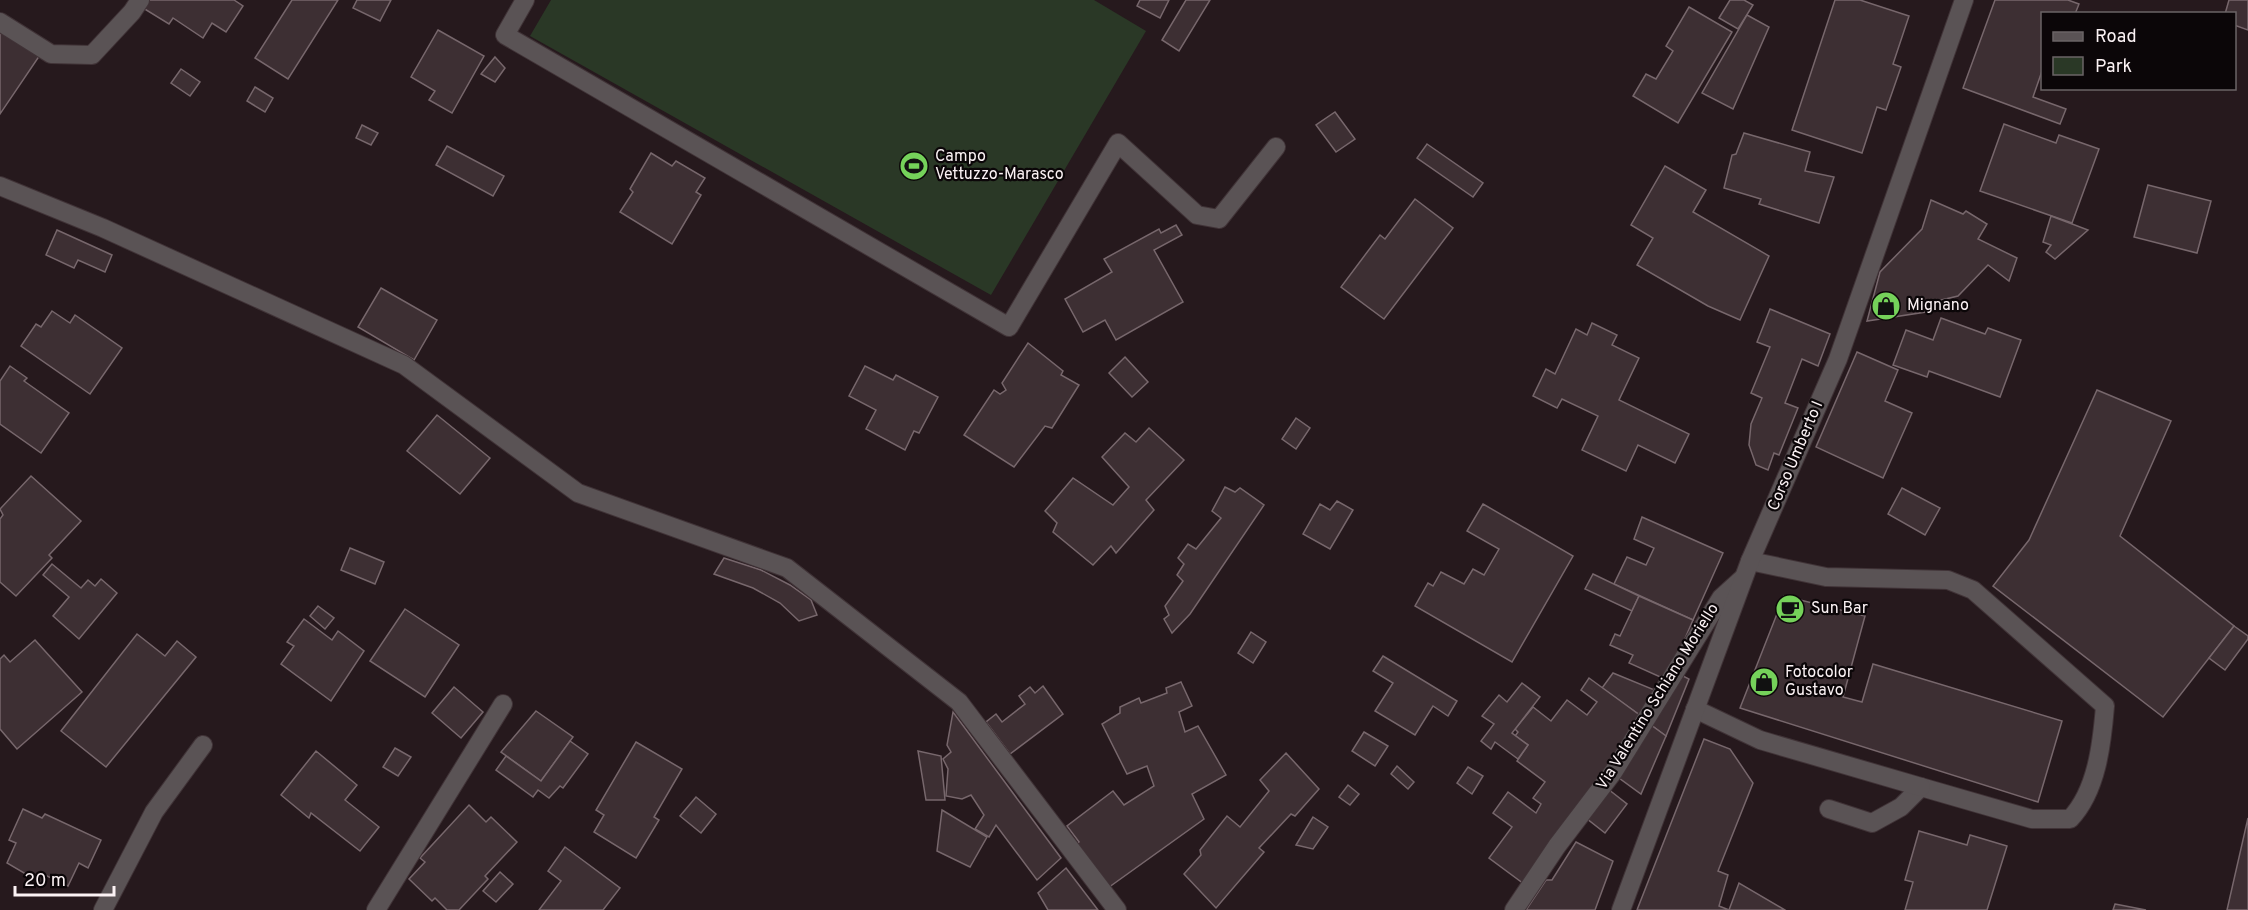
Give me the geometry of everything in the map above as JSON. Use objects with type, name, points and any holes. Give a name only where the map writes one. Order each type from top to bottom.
[{"type":"street","points":[[525,0],[505,35],[1009,327],[1118,143],[1197,215],[1220,219],[1276,147]]},
{"type":"street","name":"Corso Umberto I","points":[[1621,910],[1748,569],[1838,359],[1964,0]]},
{"type":"street","points":[[0,22],[51,54],[92,55],[136,6]]},
{"type":"street","points":[[0,186],[103,228],[404,365],[578,493],[787,568],[959,702],[1117,910]]},
{"type":"street","points":[[1695,709],[1760,740],[2032,819],[2070,819],[2081,808],[2102,748],[2105,706],[1973,590],[1948,580],[1826,577],[1748,569]]},
{"type":"street","name":"Via Valentino Schiano Moriello","points":[[1514,910],[1557,846],[1614,771],[1721,598],[1748,569]]},
{"type":"street","points":[[376,910],[503,704]]},
{"type":"street","points":[[103,910],[154,812],[203,745]]},
{"type":"street","points":[[1829,809],[1872,822],[1901,807],[1921,787]]},
{"type":"green space","name":"Campo Vettuzzo-Marasco","points":[[551,0],[1094,0],[1146,31],[991,295],[530,36]]},
{"type":"building","points":[[149,0],[234,0],[243,6],[226,32],[212,23],[203,38],[173,18],[169,24],[143,8]]},
{"type":"building","points":[[292,0],[338,0],[288,79],[255,58]]},
{"type":"building","points":[[357,0],[391,0],[380,21],[353,8]]},
{"type":"building","points":[[1140,0],[1169,0],[1160,18],[1137,6]]},
{"type":"building","points":[[1186,0],[1210,0],[1179,51],[1162,40]]},
{"type":"building","points":[[1730,0],[1744,0],[1753,5],[1738,29],[1719,18]]},
{"type":"building","points":[[1835,0],[1860,0],[1909,16],[1893,64],[1901,67],[1886,110],[1877,107],[1862,153],[1792,130]]},
{"type":"building","points":[[1995,0],[2068,0],[2079,4],[2076,12],[2041,12],[2041,74],[2033,97],[2066,109],[2060,124],[1963,88]]},
{"type":"building","points":[[2229,0],[2248,0],[2248,30],[2236,26],[2236,12],[2226,12]]},
{"type":"building","points":[[1689,7],[1732,32],[1678,123],[1633,96],[1646,74],[1656,79],[1673,51],[1666,46]]},
{"type":"building","points":[[1747,15],[1769,27],[1733,109],[1702,93]]},
{"type":"building","points":[[0,29],[42,52],[0,114]]},
{"type":"building","points":[[438,30],[484,56],[452,113],[429,100],[435,91],[411,77]]},
{"type":"building","points":[[495,57],[505,68],[495,82],[481,74]]},
{"type":"building","points":[[181,69],[200,82],[190,96],[171,83]]},
{"type":"building","points":[[255,87],[273,98],[265,112],[247,101]]},
{"type":"building","points":[[1335,112],[1355,139],[1336,152],[1316,125]]},
{"type":"building","points":[[2004,124],[2056,143],[2059,135],[2099,149],[2072,223],[1980,191]]},
{"type":"building","points":[[362,125],[378,133],[371,145],[356,138]]},
{"type":"building","points":[[1744,133],[1810,152],[1805,171],[1834,177],[1819,223],[1759,204],[1761,199],[1724,188],[1732,155],[1736,154]]},
{"type":"building","points":[[1427,144],[1483,183],[1473,197],[1417,158]]},
{"type":"building","points":[[447,146],[504,176],[493,196],[436,165]]},
{"type":"building","points":[[651,153],[672,166],[676,161],[705,178],[696,192],[701,195],[672,244],[620,212],[633,192],[630,189]]},
{"type":"building","points":[[1665,166],[1706,190],[1693,212],[1769,256],[1740,320],[1708,306],[1637,265],[1653,238],[1631,225]]},
{"type":"building","points":[[2148,185],[2211,201],[2197,253],[2134,237]]},
{"type":"building","points":[[1415,199],[1453,228],[1384,319],[1341,287],[1380,235],[1385,239]]},
{"type":"building","points":[[1931,200],[1963,214],[1966,211],[1987,224],[1978,239],[2017,258],[2009,281],[1988,265],[1958,296],[1929,303],[1926,312],[1867,321],[1880,272],[1922,229]]},
{"type":"building","points":[[2051,216],[2088,230],[2055,259],[2046,252],[2051,245],[2043,242]]},
{"type":"building","points":[[1176,225],[1182,235],[1154,250],[1183,302],[1116,340],[1105,320],[1083,332],[1065,299],[1112,272],[1104,259],[1159,229],[1161,233]]},
{"type":"building","points":[[57,230],[112,255],[105,272],[78,260],[74,268],[46,255]]},
{"type":"building","points":[[381,288],[437,320],[414,360],[358,327]]},
{"type":"building","points":[[1770,309],[1830,334],[1818,366],[1802,359],[1785,403],[1798,408],[1779,455],[1774,453],[1768,470],[1756,465],[1749,445],[1751,424],[1762,398],[1751,393],[1770,347],[1757,342]]},
{"type":"building","points":[[52,311],[70,323],[75,315],[122,348],[90,394],[21,346],[36,324],[41,327]]},
{"type":"building","points":[[1941,318],[1985,334],[1988,328],[2021,340],[2000,397],[1929,371],[1927,377],[1893,365],[1906,330],[1933,340]]},
{"type":"building","points":[[1592,323],[1617,335],[1612,345],[1639,358],[1619,400],[1689,434],[1675,463],[1638,445],[1626,471],[1582,450],[1598,416],[1562,399],[1557,408],[1533,396],[1546,369],[1555,374],[1576,329],[1587,335]]},
{"type":"building","points":[[1028,343],[1063,371],[1061,375],[1079,385],[1052,428],[1045,426],[1014,467],[964,435],[994,390],[1000,394],[1006,390],[1002,383]]},
{"type":"building","points":[[1857,352],[1898,370],[1885,401],[1912,413],[1883,478],[1816,447]]},
{"type":"building","points":[[1125,357],[1148,382],[1132,397],[1109,373]]},
{"type":"building","points":[[10,366],[27,378],[24,381],[69,413],[41,453],[0,424],[0,381]]},
{"type":"building","points":[[865,366],[893,380],[896,375],[938,397],[919,433],[914,431],[905,450],[866,429],[876,410],[849,396]]},
{"type":"building","points":[[2097,390],[2171,421],[2120,536],[2234,626],[2163,717],[1993,586],[2029,540]]},
{"type":"building","points":[[437,415],[490,458],[460,494],[407,451]]},
{"type":"building","points":[[1296,418],[1310,428],[1296,449],[1282,439]]},
{"type":"building","points":[[1149,428],[1184,460],[1146,500],[1154,510],[1116,553],[1111,546],[1093,565],[1053,532],[1057,523],[1045,511],[1073,478],[1113,505],[1129,487],[1102,457],[1125,433],[1136,442]]},
{"type":"building","points":[[31,476],[81,521],[49,555],[52,558],[16,596],[0,582],[0,519],[3,515],[0,509]]},
{"type":"building","points":[[1225,487],[1235,492],[1240,488],[1264,505],[1190,614],[1172,633],[1164,619],[1169,615],[1165,606],[1183,581],[1177,575],[1184,564],[1178,558],[1188,544],[1196,549],[1221,518],[1212,511]]},
{"type":"building","points":[[1902,488],[1940,508],[1925,535],[1888,514]]},
{"type":"building","points":[[1337,501],[1353,510],[1330,549],[1303,534],[1320,504],[1330,510]]},
{"type":"building","points":[[1483,504],[1573,556],[1512,662],[1415,606],[1428,583],[1433,586],[1441,572],[1464,584],[1473,569],[1484,575],[1499,549],[1467,531]]},
{"type":"building","points":[[1642,517],[1723,553],[1693,620],[1614,584],[1627,557],[1646,565],[1654,548],[1634,539]]},
{"type":"building","points":[[350,548],[384,562],[375,584],[341,570]]},
{"type":"building","points":[[724,558],[761,570],[790,585],[811,600],[817,615],[799,621],[780,603],[753,588],[714,574]]},
{"type":"building","points":[[52,564],[81,588],[88,580],[95,586],[101,579],[117,593],[79,639],[53,616],[69,597],[43,575]]},
{"type":"building","points":[[1593,574],[1639,596],[1632,611],[1585,589]]},
{"type":"building","points":[[1639,596],[1693,620],[1667,680],[1629,663],[1633,655],[1610,645],[1615,634],[1620,636]]},
{"type":"building","points":[[1784,596],[1865,616],[1843,697],[1862,702],[1873,664],[2062,721],[2038,802],[1740,708]]},
{"type":"building","points":[[318,606],[334,618],[325,629],[310,616]]},
{"type":"building","points":[[405,609],[459,645],[425,697],[370,661]]},
{"type":"building","points":[[304,619],[332,640],[338,631],[364,651],[331,701],[281,664],[294,646],[287,642]]},
{"type":"building","points":[[2234,626],[2248,636],[2248,639],[2225,670],[2209,658]]},
{"type":"building","points":[[1251,632],[1266,642],[1253,663],[1238,653]]},
{"type":"building","points":[[137,634],[165,656],[177,641],[196,657],[106,767],[61,731]]},
{"type":"building","points":[[35,640],[82,692],[17,749],[0,729],[0,659],[4,655],[10,662]]},
{"type":"building","points":[[1383,656],[1457,701],[1448,716],[1433,706],[1415,735],[1375,711],[1393,683],[1373,671]]},
{"type":"building","points":[[1613,673],[1657,691],[1641,716],[1602,688]]},
{"type":"building","points":[[1681,675],[1689,679],[1666,736],[1651,725]]},
{"type":"building","points":[[1589,678],[1641,716],[1609,769],[1524,884],[1489,858],[1512,827],[1493,813],[1508,792],[1536,813],[1541,804],[1533,798],[1545,782],[1517,761],[1528,745],[1515,736],[1518,732],[1515,729],[1533,707],[1551,721],[1567,700],[1587,715],[1597,702],[1581,690]]},
{"type":"building","points":[[1181,682],[1192,706],[1179,712],[1185,732],[1198,726],[1226,775],[1192,794],[1204,819],[1105,890],[1073,847],[1079,842],[1067,826],[1113,791],[1124,805],[1154,786],[1147,766],[1127,774],[1102,724],[1120,713],[1120,707],[1139,698],[1141,703],[1167,693],[1166,688]]},
{"type":"building","points":[[1522,683],[1540,697],[1512,733],[1528,745],[1518,759],[1495,742],[1491,749],[1481,741],[1494,724],[1482,716],[1499,695],[1507,702]]},
{"type":"building","points":[[1043,686],[1063,714],[1010,754],[986,722],[996,714],[1002,722],[1025,704],[1019,696],[1030,687],[1035,693]]},
{"type":"building","points":[[454,687],[483,712],[461,738],[432,713]]},
{"type":"building","points":[[536,711],[573,737],[541,781],[501,752]]},
{"type":"building","points":[[953,712],[1061,858],[1037,880],[996,825],[989,837],[975,829],[984,815],[971,795],[962,799],[946,796],[948,769],[943,759],[951,752],[947,745]]},
{"type":"building","points":[[1651,725],[1666,736],[1641,794],[1619,778]]},
{"type":"building","points":[[1364,732],[1388,746],[1375,766],[1352,751]]},
{"type":"building","points":[[1704,739],[1730,749],[1753,783],[1718,871],[1728,875],[1719,906],[1729,910],[1637,910]]},
{"type":"building","points":[[570,741],[588,754],[563,788],[560,786],[549,798],[538,790],[533,797],[496,770],[506,756],[541,781]]},
{"type":"building","points":[[636,742],[682,769],[654,817],[659,820],[636,858],[594,832],[604,815],[596,810]]},
{"type":"building","points":[[395,748],[411,757],[398,776],[383,767]]},
{"type":"building","points":[[316,751],[357,785],[345,800],[379,827],[360,851],[311,813],[309,818],[281,795]]},
{"type":"building","points":[[918,751],[941,756],[945,800],[926,800]]},
{"type":"building","points":[[1286,753],[1319,789],[1295,816],[1291,814],[1259,848],[1264,852],[1216,908],[1184,874],[1201,855],[1200,850],[1227,816],[1240,827],[1269,791],[1260,780]]},
{"type":"building","points":[[1397,766],[1414,782],[1408,789],[1391,774]]},
{"type":"building","points":[[1468,767],[1483,776],[1472,794],[1457,783]]},
{"type":"building","points":[[1348,785],[1359,794],[1350,805],[1339,797]]},
{"type":"building","points":[[1608,789],[1627,804],[1605,833],[1586,818]]},
{"type":"building","points":[[696,797],[716,814],[701,833],[680,816]]},
{"type":"building","points":[[469,805],[486,822],[491,817],[517,842],[485,876],[488,879],[459,910],[447,910],[435,898],[432,901],[409,879],[425,862],[420,858]]},
{"type":"building","points":[[23,809],[42,818],[45,814],[101,840],[88,868],[79,863],[68,886],[45,875],[41,883],[7,863],[16,843],[9,840]]},
{"type":"building","points":[[942,810],[987,837],[970,867],[937,851]]},
{"type":"building","points":[[1313,817],[1328,827],[1313,849],[1296,845]]},
{"type":"building","points":[[2248,818],[2248,910],[2227,910]]},
{"type":"building","points":[[1919,831],[1967,845],[1970,835],[2007,846],[1987,910],[1905,910],[1913,882],[1905,880]]},
{"type":"building","points":[[1576,842],[1613,861],[1595,910],[1526,910],[1546,880],[1552,880]]},
{"type":"building","points":[[565,847],[620,888],[603,910],[539,910],[561,881],[548,871]]},
{"type":"building","points":[[1066,868],[1098,910],[1048,910],[1038,893]]},
{"type":"building","points":[[500,872],[513,884],[496,902],[483,891]]},
{"type":"building","points":[[1739,883],[1785,910],[1729,910]]},
{"type":"building","points":[[2115,904],[2146,910],[2113,910]]},
{"type":"place","name":"Campo Vettuzzo-Marasco","points":[[914,166]]},
{"type":"place","name":"Mignano","points":[[1886,306]]},
{"type":"place","name":"Sun Bar","points":[[1790,609]]},
{"type":"place","name":"Fotocolor Gustavo","points":[[1764,682]]}]
